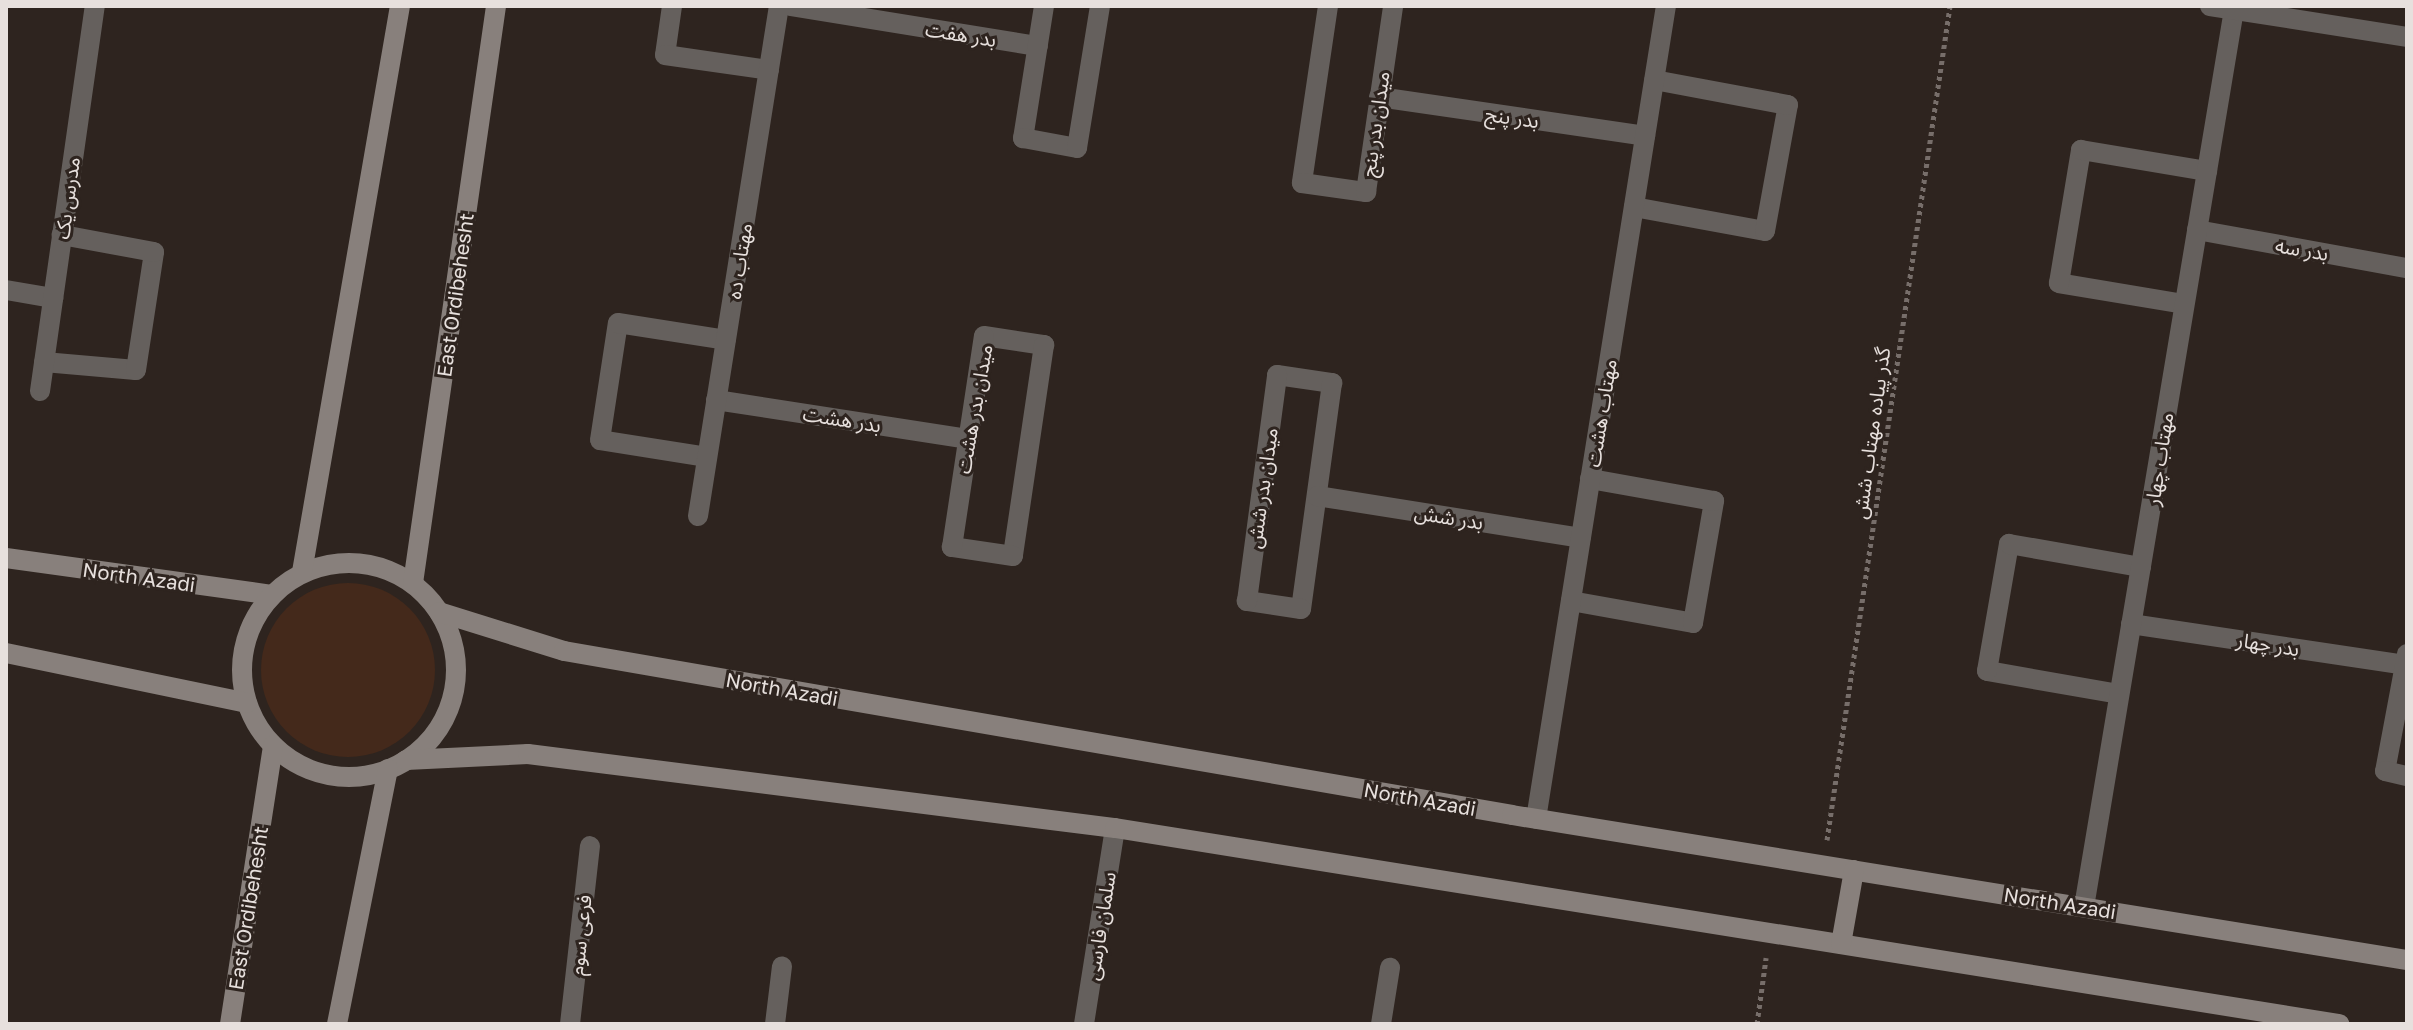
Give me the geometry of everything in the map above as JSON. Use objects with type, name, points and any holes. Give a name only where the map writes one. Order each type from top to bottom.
[{"type":"main road","points":[[302,572],[400,6]]},
{"type":"main road","name":"East Ordibehesht","points":[[413,583],[496,6]]},
{"type":"main road","name":"North Azadi","points":[[6,558],[271,595]]},
{"type":"main road","points":[[337,1024],[397,765],[436,730],[453,692],[456,665],[439,612],[413,583],[366,564],[340,562],[302,572],[271,595],[244,646],[247,703],[273,745],[307,768],[327,774],[368,775],[397,765],[528,754],[1115,828],[2339,1024]]},
{"type":"main road","name":"North Azadi","points":[[439,612],[564,651],[1536,819],[2407,960]]},
{"type":"main road","points":[[6,653],[247,703]]},
{"type":"main road","name":"East Ordibehesht","points":[[230,1024],[273,745]]},
{"type":"main road","points":[[1841,944],[1854,870]]},
{"type":"street","name":"مدرس یک","points":[[40,391],[95,6]]},
{"type":"street","points":[[672,6],[665,55],[769,70]]},
{"type":"street","name":"مهتاب ده","points":[[698,516],[779,6]]},
{"type":"street","name":"بدر هفت","points":[[790,6],[1038,46]]},
{"type":"street","points":[[1044,6],[1023,138],[1077,148],[1100,6]]},
{"type":"street","name":"میدان بدر پنج","points":[[1328,6],[1302,183],[1366,192],[1393,6]]},
{"type":"street","name":"مهتاب هشت","points":[[1536,819],[1666,6]]},
{"type":"street","points":[[2210,6],[2407,37]]},
{"type":"street","name":"مهتاب چهار","points":[[2084,907],[2234,10]]},
{"type":"street","points":[[1634,207],[1765,231],[1788,105],[1654,80]]},
{"type":"street","name":"بدر پنج","points":[[1379,97],[1645,136]]},
{"type":"street","points":[[2184,304],[2059,283],[2081,150],[2207,171]]},
{"type":"street","name":"بدر سه","points":[[2197,230],[2407,268]]},
{"type":"street","points":[[44,362],[136,370],[154,252],[62,235]]},
{"type":"street","points":[[6,290],[53,298]]},
{"type":"street","points":[[707,457],[600,440],[618,323],[726,340]]},
{"type":"street","name":"میدان بدر هشت","points":[[984,336],[1044,345],[1013,556],[952,547],[969,439],[984,336]]},
{"type":"street","name":"میدان بدر شش","points":[[1277,375],[1332,383],[1317,496],[1301,609],[1247,601],[1277,375]]},
{"type":"street","name":"بدر هشت","points":[[716,400],[969,439]]},
{"type":"street","points":[[1571,601],[1693,623],[1714,501],[1590,479]]},
{"type":"street","name":"بدر شش","points":[[1317,496],[1581,538]]},
{"type":"street","points":[[2119,694],[1987,671],[2009,544],[2141,567]]},
{"type":"street","name":"بدر چهار","points":[[2131,624],[2406,660]]},
{"type":"street","points":[[2406,660],[2385,771],[2407,776]]},
{"type":"street","name":"سلمان فارسی","points":[[1084,1024],[1115,828]]},
{"type":"street","name":"فرعی سوم","points":[[570,1024],[590,846]]},
{"type":"street","points":[[775,1024],[782,966]]},
{"type":"street","points":[[1381,1024],[1390,968]]},
{"type":"path","name":"گذر پیاده مهتاب شش","points":[[1823,865],[1950,6]]},
{"type":"path","points":[[1757,1024],[1770,933]]},
{"type":"shaded area","points":[[348,583],[381,590],[409,609],[428,637],[435,670],[428,703],[409,731],[381,750],[348,757],[315,750],[287,731],[268,703],[261,670],[268,637],[287,609],[315,590]]}]
